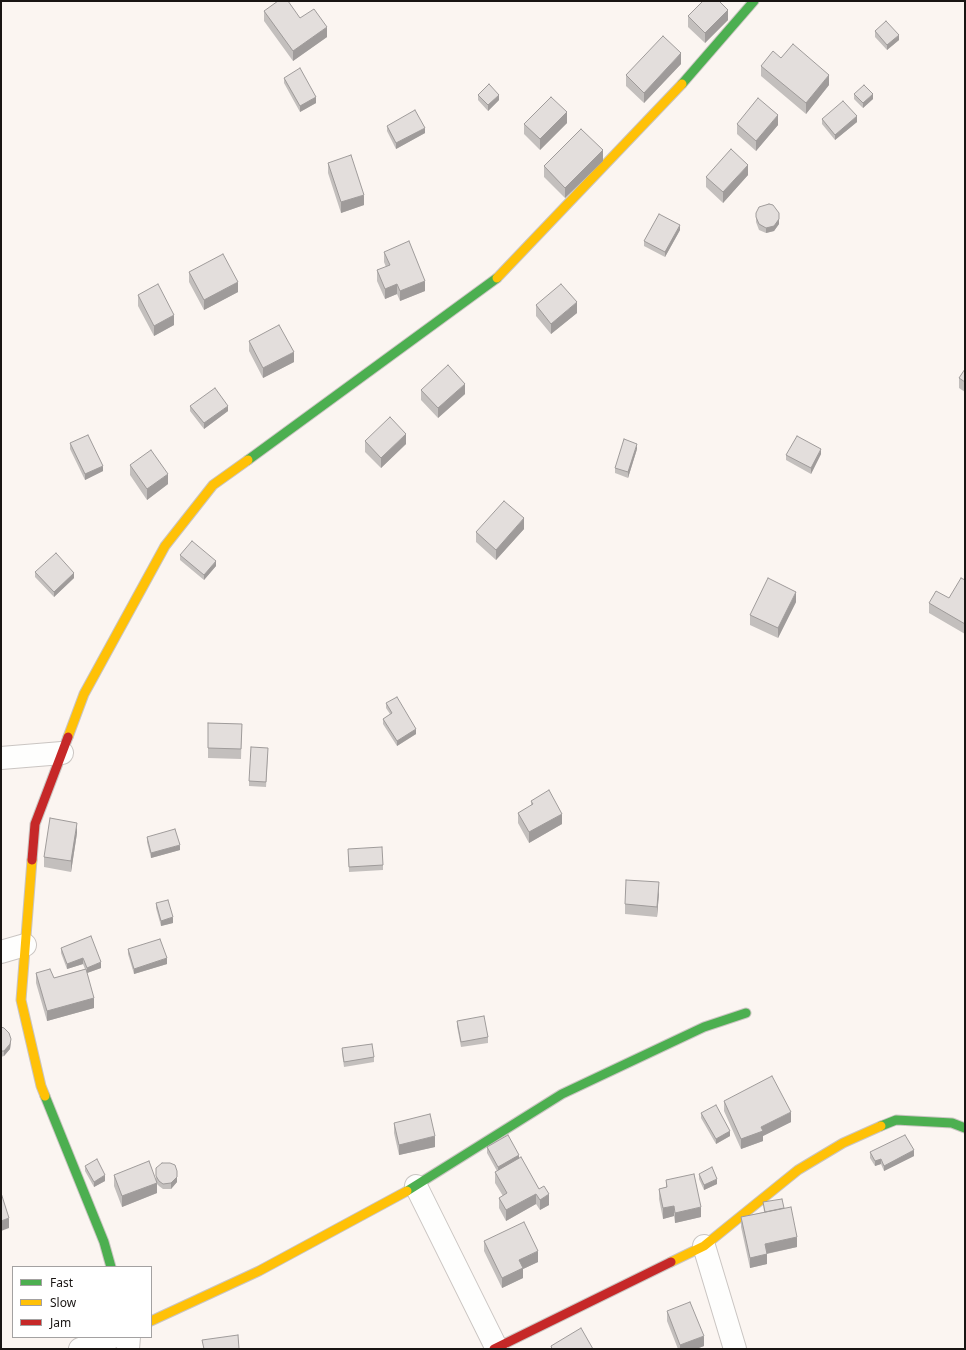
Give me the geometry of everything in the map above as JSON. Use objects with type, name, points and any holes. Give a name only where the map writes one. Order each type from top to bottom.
[{"type":"street","points":[[111,1266],[104,1242],[41,1086],[21,1000],[34,824],[84,694],[165,546],[213,485],[501,275],[673,94],[754,1]]},
{"type":"street","points":[[1,758],[62,753]]},
{"type":"street","points":[[1,952],[25,946]]},
{"type":"street","points":[[152,1321],[259,1271],[416,1186],[562,1094],[704,1027],[746,1013]]},
{"type":"street","points":[[416,1186],[496,1349],[704,1246],[798,1170],[843,1144],[896,1120],[952,1123],[965,1128]]},
{"type":"street","points":[[704,1246],[735,1349]]},
{"type":"street","points":[[80,1349],[110,1338]]},
{"type":"street","points":[[128,1349],[129,1338]]},
{"type":"building","points":[[278,1],[288,1],[300,18],[314,9],[327,27],[293,51],[264,11]]},
{"type":"building","points":[[703,1],[719,1],[728,10],[705,33],[688,16]]},
{"type":"building","points":[[886,21],[899,35],[887,45],[875,31]]},
{"type":"building","points":[[663,36],[681,53],[644,93],[626,75]]},
{"type":"building","points":[[793,44],[829,75],[806,103],[761,66],[773,51],[781,58]]},
{"type":"building","points":[[300,68],[316,97],[300,106],[284,78]]},
{"type":"building","points":[[489,84],[499,95],[488,105],[478,95]]},
{"type":"building","points":[[864,85],[873,94],[863,103],[854,94]]},
{"type":"building","points":[[551,97],[567,112],[540,139],[524,124]]},
{"type":"building","points":[[758,98],[778,115],[756,141],[737,124]]},
{"type":"building","points":[[843,101],[857,116],[835,135],[822,119]]},
{"type":"building","points":[[415,110],[425,128],[396,143],[387,126]]},
{"type":"building","points":[[581,129],[603,150],[565,188],[544,166]]},
{"type":"building","points":[[731,149],[748,165],[723,192],[706,177]]},
{"type":"building","points":[[351,155],[364,195],[341,202],[328,163]]},
{"type":"building","points":[[769,204],[773,205],[779,213],[779,219],[774,226],[766,228],[759,224],[756,213],[759,207]]},
{"type":"building","points":[[659,214],[680,225],[665,252],[644,241]]},
{"type":"building","points":[[409,241],[425,281],[400,291],[397,284],[385,289],[377,270],[390,265],[384,252]]},
{"type":"building","points":[[223,254],[238,282],[204,300],[189,272]]},
{"type":"building","points":[[158,284],[174,315],[154,326],[138,295]]},
{"type":"building","points":[[561,284],[577,302],[551,324],[536,305]]},
{"type":"building","points":[[279,325],[294,352],[263,368],[249,341]]},
{"type":"building","points":[[448,365],[465,384],[438,408],[421,390]]},
{"type":"building","points":[[965,369],[965,382],[959,378]]},
{"type":"building","points":[[215,388],[228,406],[204,423],[190,406]]},
{"type":"building","points":[[390,417],[406,434],[381,458],[365,441]]},
{"type":"building","points":[[88,435],[103,466],[85,474],[70,443]]},
{"type":"building","points":[[797,436],[821,449],[811,468],[786,455]]},
{"type":"building","points":[[624,439],[637,444],[628,472],[615,468]]},
{"type":"building","points":[[151,450],[168,474],[147,489],[130,465]]},
{"type":"building","points":[[504,501],[524,518],[496,550],[476,532]]},
{"type":"building","points":[[192,541],[216,561],[204,575],[180,555]]},
{"type":"building","points":[[56,553],[74,573],[54,592],[35,572]]},
{"type":"building","points":[[768,578],[796,592],[778,628],[750,615]]},
{"type":"building","points":[[961,578],[965,580],[965,624],[929,603],[936,591],[949,598]]},
{"type":"building","points":[[397,697],[416,729],[397,741],[383,719],[392,713],[386,703]]},
{"type":"building","points":[[208,723],[242,724],[241,749],[208,748]]},
{"type":"building","points":[[251,747],[268,748],[266,782],[249,781]]},
{"type":"building","points":[[549,790],[562,814],[529,832],[518,813],[533,804],[531,801]]},
{"type":"building","points":[[50,818],[77,823],[71,861],[44,857]]},
{"type":"building","points":[[175,829],[180,845],[151,853],[147,837]]},
{"type":"building","points":[[382,847],[383,865],[349,867],[348,849]]},
{"type":"building","points":[[626,880],[659,882],[657,907],[625,904]]},
{"type":"building","points":[[168,900],[173,917],[161,921],[156,903]]},
{"type":"building","points":[[91,936],[101,962],[87,968],[83,958],[67,964],[61,948]]},
{"type":"building","points":[[160,939],[167,958],[134,969],[128,949]]},
{"type":"building","points":[[50,969],[54,978],[86,969],[94,998],[47,1011],[36,973]]},
{"type":"building","points":[[484,1016],[488,1037],[461,1042],[457,1021]]},
{"type":"building","points":[[1,1027],[9,1033],[11,1039],[10,1044],[4,1051],[1,1051]]},
{"type":"building","points":[[372,1044],[374,1057],[344,1062],[342,1048]]},
{"type":"building","points":[[772,1076],[791,1112],[761,1127],[763,1131],[741,1139],[724,1101]]},
{"type":"building","points":[[716,1105],[730,1131],[716,1139],[701,1113]]},
{"type":"building","points":[[430,1114],[435,1136],[399,1145],[394,1123]]},
{"type":"building","points":[[508,1135],[519,1155],[498,1167],[487,1147]]},
{"type":"building","points":[[905,1135],[914,1150],[884,1166],[881,1159],[875,1161],[870,1152]]},
{"type":"building","points":[[521,1157],[539,1189],[544,1186],[549,1194],[540,1200],[536,1194],[506,1210],[499,1198],[507,1193],[495,1172]]},
{"type":"building","points":[[97,1159],[105,1175],[94,1182],[85,1166]]},
{"type":"building","points":[[149,1161],[157,1183],[122,1196],[114,1175]]},
{"type":"building","points":[[162,1163],[170,1163],[175,1165],[177,1177],[171,1183],[163,1184],[156,1176],[156,1168]]},
{"type":"building","points":[[712,1167],[717,1179],[704,1185],[699,1174]]},
{"type":"building","points":[[694,1174],[701,1207],[675,1213],[674,1206],[663,1208],[659,1189],[667,1187],[666,1180]]},
{"type":"building","points":[[2,1196],[9,1218],[1,1221],[1,1197]]},
{"type":"building","points":[[782,1199],[784,1208],[765,1212],[763,1202]]},
{"type":"building","points":[[791,1207],[797,1237],[765,1244],[767,1254],[750,1258],[741,1217]]},
{"type":"building","points":[[524,1222],[538,1251],[519,1260],[523,1268],[502,1278],[484,1241]]},
{"type":"building","points":[[690,1302],[704,1336],[680,1345],[667,1311]]},
{"type":"building","points":[[581,1328],[593,1349],[552,1349],[551,1346]]},
{"type":"building","points":[[238,1335],[239,1349],[204,1349],[202,1340]]},
{"type":"traffic: fast","points":[[682,84],[754,1]]},
{"type":"traffic: fast","points":[[248,460],[497,278]]},
{"type":"traffic: fast","points":[[407,1191],[562,1094],[704,1027],[746,1013]]},
{"type":"traffic: fast","points":[[45,1096],[104,1242],[111,1266]]},
{"type":"traffic: fast","points":[[881,1126],[896,1120],[952,1123],[965,1128]]},
{"type":"traffic: slow","points":[[497,278],[682,84]]},
{"type":"traffic: slow","points":[[68,737],[84,694],[165,546],[213,485],[248,460]]},
{"type":"traffic: slow","points":[[32,860],[21,1000],[41,1086],[45,1096]]},
{"type":"traffic: slow","points":[[671,1262],[704,1246],[798,1170],[843,1143],[881,1126]]},
{"type":"traffic: slow","points":[[152,1321],[259,1271],[407,1191]]},
{"type":"traffic: jam","points":[[32,860],[35,824],[68,737]]},
{"type":"traffic: jam","points":[[494,1349],[671,1262]]}]
